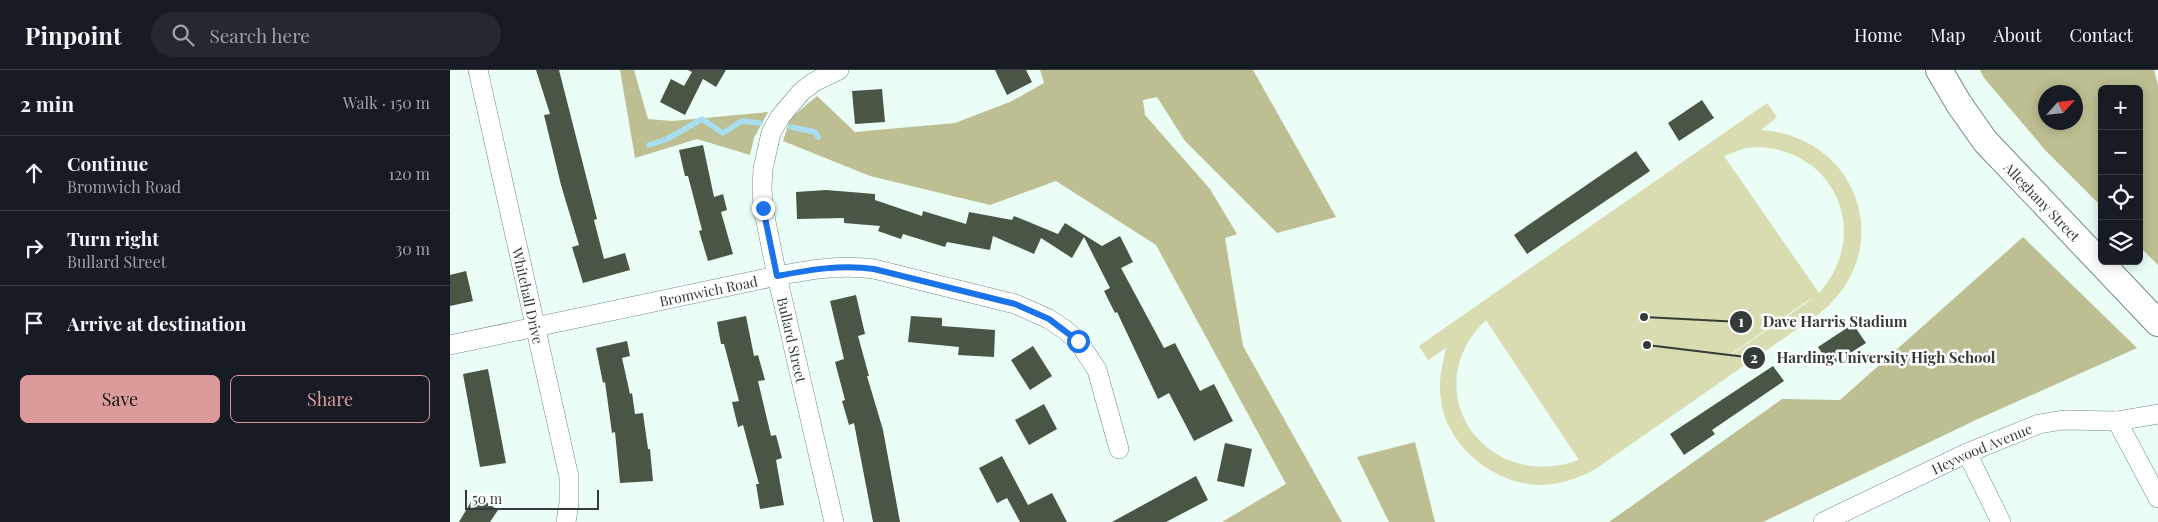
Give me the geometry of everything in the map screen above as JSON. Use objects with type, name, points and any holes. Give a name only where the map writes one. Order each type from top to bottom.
[{"type":"street","name":"Whitehall Drive","points":[[478,70],[569,478],[569,503],[566,522]]},
{"type":"street","name":"Bullard Street","points":[[834,522],[763,208],[762,168],[772,133],[780,117],[801,92],[814,82],[840,70]]},
{"type":"street","name":"Alleghany Street","points":[[1939,70],[1959,104],[1985,141],[2158,323]]},
{"type":"street","name":"Bromwich Road","points":[[450,345],[777,276],[826,268],[857,267],[874,269],[1015,304],[1049,319],[1078,341],[1097,370],[1119,449]]},
{"type":"street","name":"Heywood Avenue","points":[[1823,522],[1848,516],[1967,453],[2027,428],[2051,421],[2118,420],[2155,412]]},
{"type":"street","points":[[2118,420],[2158,498]]},
{"type":"street","points":[[1967,453],[2001,522]]},
{"type":"green space","points":[[620,70],[634,70],[648,119],[672,121],[768,112],[754,138],[750,155],[697,139],[635,158]]},
{"type":"green space","points":[[1040,70],[1253,70],[1336,217],[1277,233],[1185,141],[1157,97],[1143,100],[1145,115],[1210,189],[1237,234],[1225,238],[1243,346],[1342,522],[1222,522],[1286,484],[1156,245],[1056,181],[990,205],[870,176],[783,141],[790,119],[817,96],[855,132],[955,123],[1010,102],[1044,83]]},
{"type":"green space","points":[[1980,70],[2154,70],[2158,85],[2158,265],[2143,250],[2143,85],[2098,85],[2098,203],[2046,151],[1984,78]]},
{"type":"green space","points":[[1767,103],[1777,117],[1761,130],[1795,137],[1823,152],[1843,174],[1856,200],[1861,229],[1857,259],[1844,287],[1820,313],[1594,470],[1574,479],[1546,485],[1522,483],[1506,478],[1475,460],[1453,433],[1445,417],[1441,401],[1440,381],[1446,348],[1428,360],[1419,346]],"holes":[[[1759,147],[1786,152],[1809,163],[1826,180],[1838,200],[1843,222],[1843,246],[1835,270],[1819,293],[1724,156],[1746,148]],[[1813,297],[1809,301],[1728,356]],[[1486,320],[1579,460],[1545,467],[1514,462],[1489,449],[1470,429],[1459,404],[1457,376],[1465,347]]]},
{"type":"green space","points":[[2023,237],[2137,348],[1978,419],[1763,522],[1609,522],[1782,399],[1840,400]]},
{"type":"green space","points":[[1415,442],[1435,522],[1389,522],[1357,457]]},
{"type":"building","points":[[536,70],[559,70],[597,219],[594,220],[604,259],[625,253],[630,270],[583,283],[572,247],[579,245],[561,185],[544,115],[550,114]]},
{"type":"building","points":[[688,70],[726,70],[716,87],[703,79],[685,115],[660,102],[671,79],[684,86],[692,72]]},
{"type":"building","points":[[995,70],[1026,70],[1032,82],[1007,95]]},
{"type":"building","points":[[882,89],[885,122],[855,124],[852,91]]},
{"type":"building","points":[[1702,100],[1714,118],[1679,141],[1668,123]]},
{"type":"building","points":[[703,145],[714,197],[723,194],[727,210],[721,212],[733,254],[708,261],[699,231],[702,230],[688,176],[685,176],[679,150]]},
{"type":"building","points":[[1636,151],[1650,171],[1527,254],[1514,235]]},
{"type":"building","points":[[826,190],[875,194],[875,200],[922,216],[923,211],[966,224],[969,212],[1012,220],[1014,216],[1058,234],[1065,223],[1102,246],[1120,236],[1133,262],[1121,268],[1164,348],[1175,343],[1200,391],[1214,384],[1233,421],[1194,441],[1169,393],[1158,399],[1117,312],[1115,313],[1104,291],[1110,288],[1084,237],[1072,258],[1041,238],[1034,254],[993,236],[990,250],[947,242],[945,247],[903,234],[901,239],[878,231],[880,226],[844,223],[844,218],[797,219],[796,192]]},
{"type":"building","points":[[466,271],[473,301],[450,306],[450,275]]},
{"type":"building","points":[[856,295],[865,334],[858,336],[869,376],[867,376],[883,430],[900,522],[873,522],[854,423],[849,425],[842,401],[845,400],[835,362],[844,359],[830,301]]},
{"type":"building","points":[[746,316],[754,356],[758,355],[765,380],[758,381],[771,436],[776,435],[782,458],[776,460],[784,505],[760,509],[756,484],[759,484],[743,425],[738,427],[732,402],[739,401],[724,344],[721,344],[717,322]]},
{"type":"building","points":[[911,316],[942,318],[942,326],[995,330],[994,357],[958,355],[959,347],[908,342]]},
{"type":"building","points":[[1853,324],[1866,343],[1830,366],[1818,347]]},
{"type":"building","points":[[627,341],[630,356],[622,358],[630,394],[632,393],[635,414],[643,413],[648,449],[650,449],[653,481],[620,483],[615,432],[612,433],[605,382],[603,383],[596,348]]},
{"type":"building","points":[[1033,346],[1052,376],[1030,390],[1011,360]]},
{"type":"building","points":[[1773,366],[1784,381],[1712,430],[1715,434],[1684,455],[1670,434]]},
{"type":"building","points":[[488,369],[506,463],[480,467],[463,374]]},
{"type":"building","points":[[1044,404],[1057,429],[1029,445],[1015,420]]},
{"type":"building","points":[[1225,443],[1252,449],[1244,487],[1217,481]]},
{"type":"building","points":[[1002,456],[1028,505],[1052,493],[1067,522],[1020,522],[1007,498],[997,503],[979,468]]},
{"type":"building","points":[[1196,476],[1208,500],[1166,522],[1112,522]]},
{"type":"building","points":[[475,495],[498,510],[490,522],[459,522]]},
{"type":"waterway","points":[[649,145],[667,139],[702,119],[723,133],[742,121],[760,123]]},
{"type":"waterway","points":[[791,127],[815,132],[818,137]]},
{"type":"place","name":"Dave Harris Stadium","points":[[1644,317]]},
{"type":"place","name":"Harding University High School","points":[[1647,345]]},
{"type":"route","points":[[763,208],[777,276],[826,268],[857,267],[874,269],[1033,310],[1064,329],[1078,341]]}]
